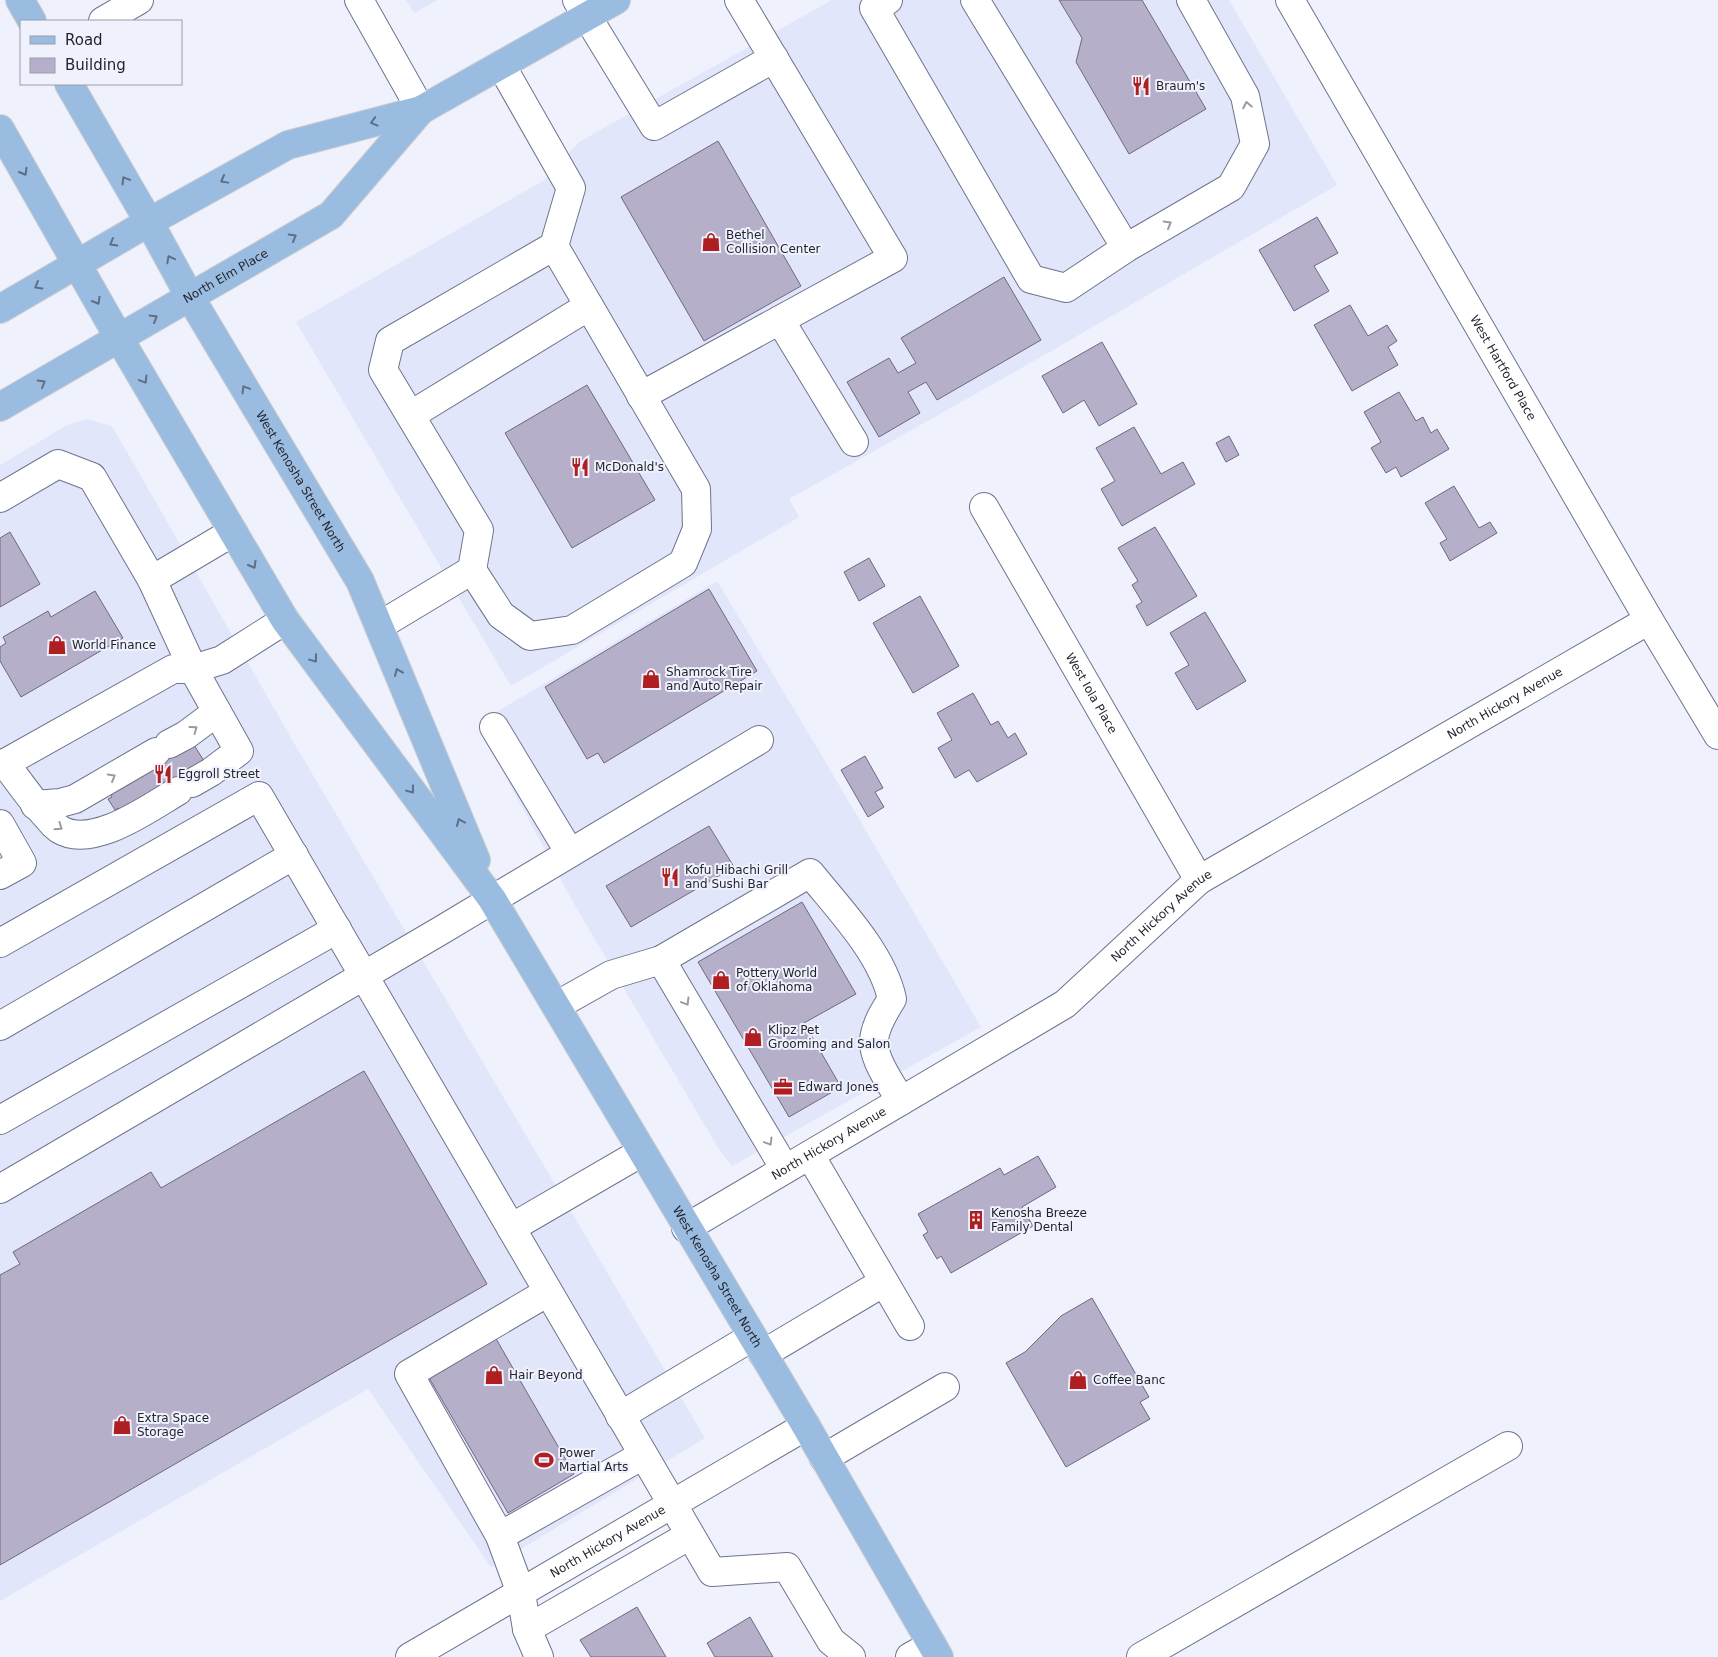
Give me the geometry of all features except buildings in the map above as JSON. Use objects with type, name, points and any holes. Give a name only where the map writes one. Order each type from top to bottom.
[{"type":"main road","points":[[20,0],[31,20]]},
{"type":"main road","name":"North Elm Place","points":[[0,308],[288,145],[421,110],[501,65],[582,9],[616,0]]},
{"type":"main road","name":"West Kenosha Street North","points":[[70,85],[190,297],[360,580],[492,899]]},
{"type":"main road","name":"North Elm Place","points":[[0,407],[331,215],[421,110]]},
{"type":"main road","name":"West Kenosha Street North","points":[[0,129],[76,264],[285,620],[492,899],[686,1228],[806,1426],[927,1653]]},
{"type":"street","points":[[105,20],[139,0]]},
{"type":"street","points":[[359,0],[421,110]]},
{"type":"street","points":[[641,396],[893,258],[740,0]]},
{"type":"street","points":[[888,0],[874,8],[1031,279],[1066,288],[1126,248],[1231,187],[1255,144],[1246,96],[1196,3]]},
{"type":"street","points":[[975,0],[1126,248]]},
{"type":"street","name":"West Hartford Place","points":[[1290,0],[1649,620],[1718,735]]},
{"type":"street","points":[[582,9],[654,126],[774,58]]},
{"type":"street","points":[[501,65],[571,188],[554,246],[390,341],[384,370],[479,530],[472,570],[501,615],[530,636],[572,630],[683,563],[697,529],[696,490],[554,246]]},
{"type":"street","points":[[411,415],[589,306]]},
{"type":"street","points":[[780,320],[854,442]]},
{"type":"street","points":[[0,498],[58,464],[92,477],[152,580],[193,669],[239,751],[211,772],[109,829],[84,835],[72,834],[58,829],[2,765],[173,669],[193,669],[222,660],[285,620]]},
{"type":"street","name":"West Iola Place","points":[[984,507],[1198,880]]},
{"type":"street","points":[[152,580],[233,532]]},
{"type":"street","points":[[379,626],[472,570]]},
{"type":"street","name":"North Hickory Avenue","points":[[686,1228],[1065,1004],[1198,880],[1649,620]]},
{"type":"street","points":[[35,804],[60,803],[75,799],[186,735],[217,712]]},
{"type":"street","points":[[494,727],[570,853]]},
{"type":"street","points":[[0,1188],[364,976],[759,740]]},
{"type":"street","points":[[0,943],[259,796],[712,1572],[786,1567],[831,1641],[851,1657]]},
{"type":"street","points":[[0,824],[22,862],[0,875]]},
{"type":"street","points":[[0,1026],[294,855]]},
{"type":"street","points":[[556,1006],[612,975],[661,960],[810,873],[872,952],[888,984],[892,999],[881,1017],[874,1036],[875,1055],[901,1101]]},
{"type":"street","points":[[0,1120],[337,929]]},
{"type":"street","points":[[661,960],[785,1169]]},
{"type":"street","points":[[511,1228],[642,1152]]},
{"type":"street","points":[[810,1155],[910,1326]]},
{"type":"street","points":[[620,1416],[884,1282]]},
{"type":"street","points":[[539,1657],[527,1628],[521,1593],[500,1536],[409,1374],[548,1292]]},
{"type":"street","points":[[824,1458],[945,1387]]},
{"type":"street","name":"North Hickory Avenue","points":[[410,1657],[806,1426]]},
{"type":"street","points":[[1141,1657],[1508,1446]]},
{"type":"street","points":[[500,1536],[643,1455]]},
{"type":"street","points":[[527,1628],[690,1535]]},
{"type":"shaded area","points":[[406,0],[438,0],[414,13]]},
{"type":"shaded area","points":[[832,0],[1229,0],[1337,185],[1048,353],[789,499],[799,517],[511,686],[296,322],[543,181],[579,142]]},
{"type":"shaded area","points":[[86,419],[112,426],[294,743],[705,1438],[491,1567],[368,1389],[0,1601],[0,465],[66,426]]},
{"type":"shaded area","points":[[717,581],[981,1027],[732,1166],[720,1151],[573,902],[482,733],[480,722]]},
{"type":"place","name":"Braum's","points":[[1141,86]]},
{"type":"place","name":"Bethel Collision Center","points":[[711,242]]},
{"type":"place","name":"McDonald's","points":[[580,467]]},
{"type":"place","name":"World Finance","points":[[57,645]]},
{"type":"place","name":"Shamrock Tire and Auto Repair","points":[[651,679]]},
{"type":"place","name":"Eggroll Street","points":[[163,774]]},
{"type":"place","name":"Kofu Hibachi Grill and Sushi Bar","points":[[670,877]]},
{"type":"place","name":"Pottery World of Oklahoma","points":[[721,980]]},
{"type":"place","name":"Klipz Pet Grooming and Salon","points":[[753,1037]]},
{"type":"place","name":"Edward Jones","points":[[783,1087]]},
{"type":"place","name":"Kenosha Breeze Family Dental","points":[[976,1220]]},
{"type":"place","name":"Hair Beyond","points":[[494,1375]]},
{"type":"place","name":"Coffee Banc","points":[[1078,1380]]},
{"type":"place","name":"Extra Space Storage","points":[[122,1425]]},
{"type":"place","name":"Power Martial Arts","points":[[544,1460]]}]
